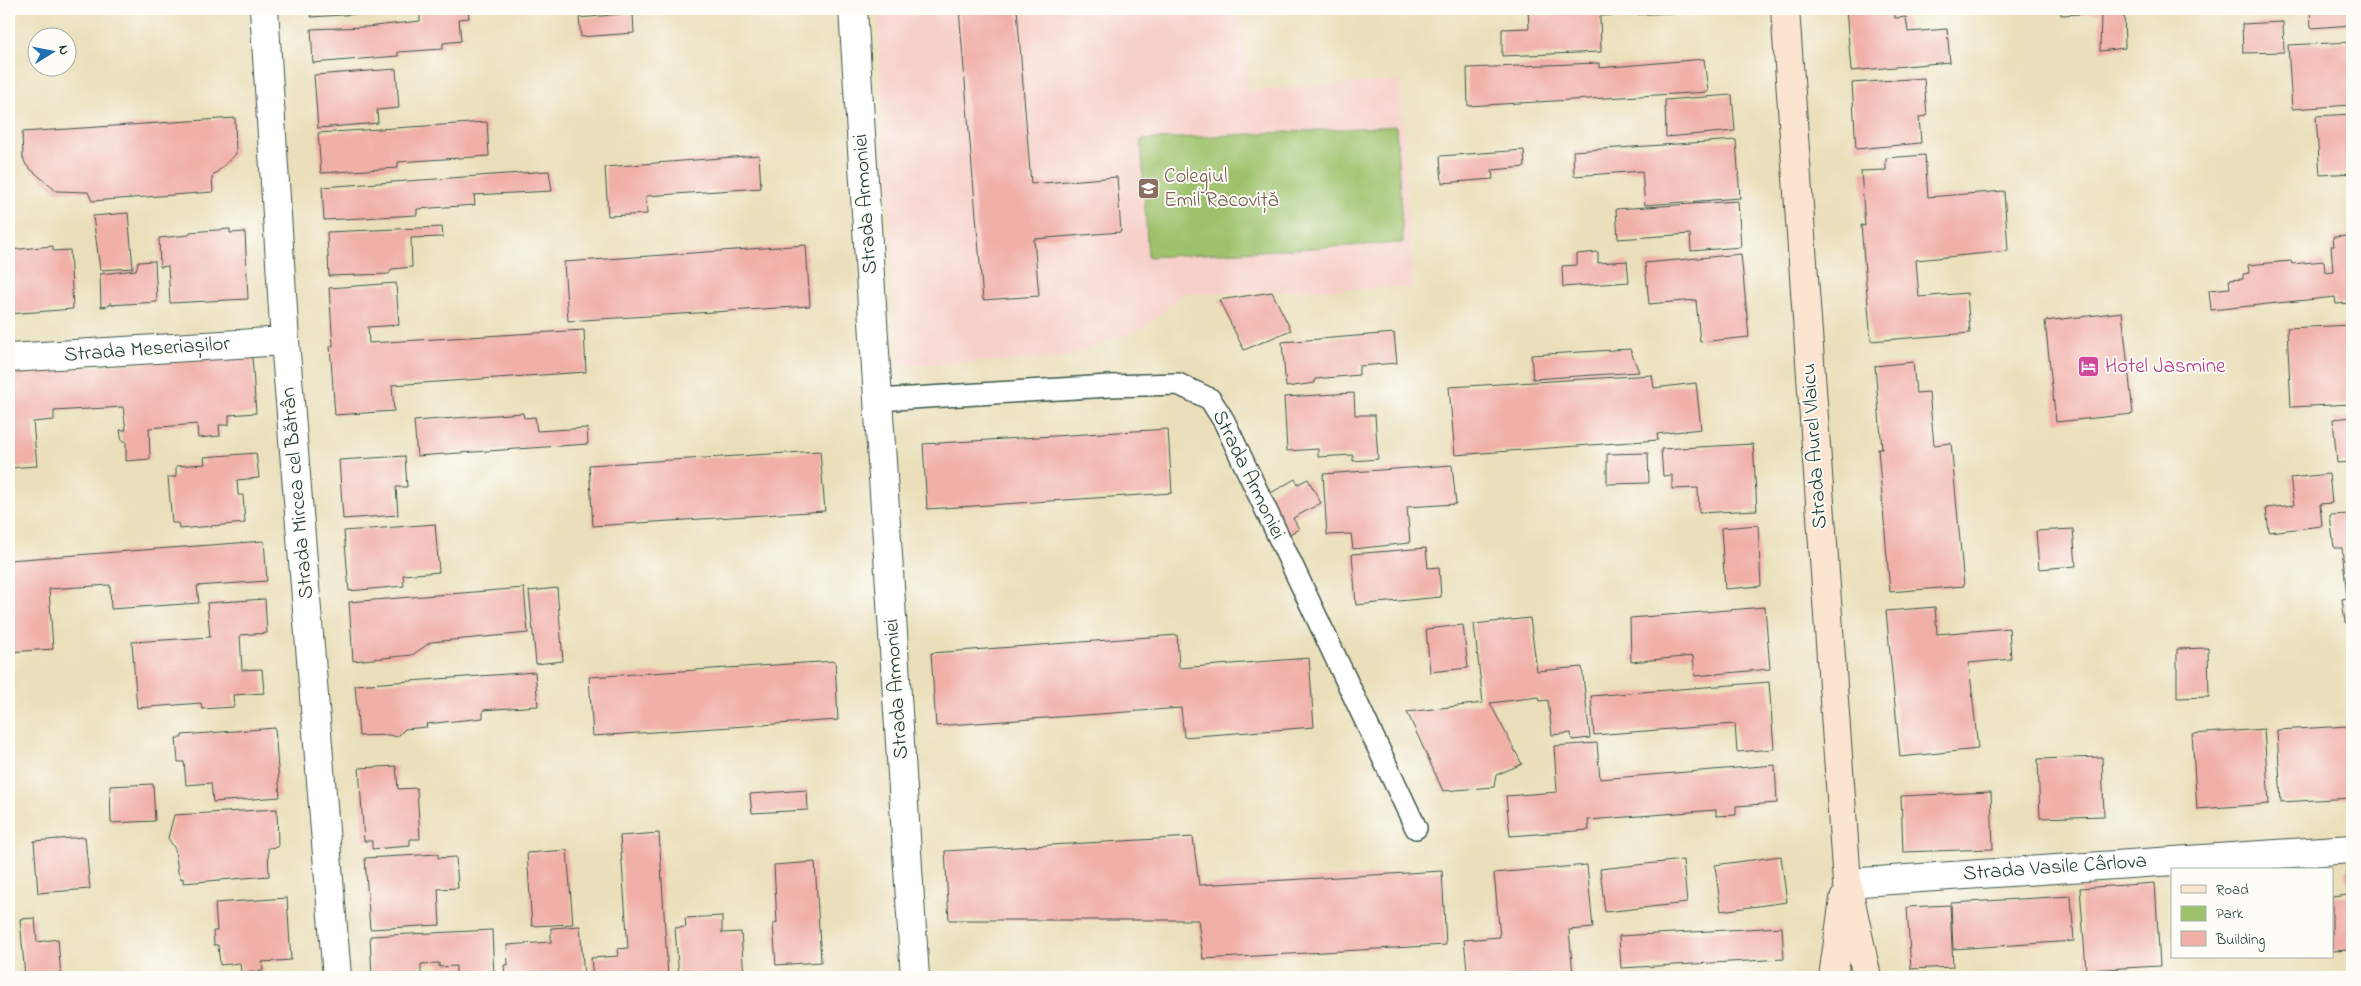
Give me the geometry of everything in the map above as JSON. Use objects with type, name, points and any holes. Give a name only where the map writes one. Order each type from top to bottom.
[{"type":"main road","name":"Strada Aurel Vlaicu","points":[[1785,9],[1847,883],[1867,977]]},
{"type":"main road","name":"Strada Aurel Vlaicu","points":[[1833,977],[1847,883]]},
{"type":"street","name":"Strada Mircea cel Bătrân","points":[[264,9],[285,341],[337,977]]},
{"type":"street","name":"Strada Armoniei","points":[[853,9],[915,977]]},
{"type":"street","name":"Strada Meseriașilor","points":[[9,358],[285,341]]},
{"type":"street","name":"Strada Vasile Cârlova","points":[[1847,883],[2352,849]]},
{"type":"lane","name":"Strada Armoniei","points":[[878,400],[1065,388],[1178,384],[1210,399],[1224,421],[1416,828]]},
{"type":"shaded area","name":"Colegiul Emil Racoviță","points":[[877,9],[1242,9],[1248,91],[1400,80],[1413,287],[1183,294],[1145,327],[1064,358],[899,366]]},
{"type":"green space","points":[[1396,126],[1403,243],[1148,257],[1141,140]]},
{"type":"building","points":[[189,9],[212,9],[212,10],[190,12]]},
{"type":"building","points":[[311,9],[357,9],[357,14],[311,17]]},
{"type":"building","points":[[420,9],[468,9],[469,18],[459,19],[461,41],[443,43],[443,49],[398,52],[398,56],[313,63],[311,29],[366,27],[420,21]]},
{"type":"building","name":"Colegiul Emil Racoviță","points":[[959,9],[1017,9],[1031,184],[1117,177],[1121,232],[1034,239],[1039,296],[983,300]]},
{"type":"building","points":[[1528,9],[1724,9],[1724,11],[1600,16],[1601,52],[1502,56],[1502,29],[1529,28]]},
{"type":"building","points":[[1846,9],[1894,9],[1895,18],[1906,17],[1908,32],[1947,29],[1950,62],[1851,71]]},
{"type":"building","points":[[2060,9],[2124,9],[2125,48],[2100,51],[2101,13],[2061,15]]},
{"type":"building","points":[[2310,9],[2352,9],[2352,25],[2311,28]]},
{"type":"building","points":[[633,13],[634,33],[581,37],[579,18]]},
{"type":"building","points":[[2283,22],[2284,52],[2243,53],[2242,24]]},
{"type":"building","points":[[2352,42],[2352,105],[2292,109],[2288,45]]},
{"type":"building","points":[[1704,59],[1708,92],[1468,106],[1467,68],[1599,63],[1599,68]]},
{"type":"building","points":[[396,69],[399,108],[377,110],[378,123],[318,128],[314,75]]},
{"type":"building","points":[[1924,78],[1927,116],[1919,117],[1921,143],[1856,149],[1852,83]]},
{"type":"building","points":[[1732,95],[1735,131],[1666,137],[1665,100]]},
{"type":"building","points":[[2352,114],[2352,173],[2320,175],[2316,116]]},
{"type":"building","points":[[235,118],[236,154],[212,177],[213,192],[92,201],[88,192],[56,191],[26,165],[23,158],[22,132]]},
{"type":"building","points":[[487,122],[489,156],[398,162],[398,168],[321,173],[318,133]]},
{"type":"building","points":[[1736,140],[1740,198],[1645,205],[1642,171],[1574,176],[1573,151]]},
{"type":"building","points":[[1524,150],[1525,167],[1492,170],[1493,179],[1442,183],[1440,156]]},
{"type":"building","points":[[759,155],[761,188],[646,196],[647,214],[608,216],[605,167]]},
{"type":"building","points":[[1925,155],[1928,197],[2004,191],[2008,251],[1916,260],[1919,297],[1967,293],[1970,333],[1871,341],[1861,225],[1865,226],[1861,171],[1886,170],[1886,158]]},
{"type":"building","points":[[549,171],[552,191],[474,195],[475,205],[417,209],[417,215],[324,220],[322,187]]},
{"type":"building","points":[[1738,201],[1741,247],[1691,251],[1690,234],[1618,239],[1616,209]]},
{"type":"building","points":[[128,213],[133,268],[100,270],[93,216]]},
{"type":"building","points":[[442,227],[443,237],[411,238],[412,267],[392,269],[389,274],[329,276],[327,232]]},
{"type":"building","points":[[230,229],[230,233],[245,232],[248,299],[170,303],[168,266],[160,267],[159,238],[189,235],[190,232]]},
{"type":"building","points":[[2352,236],[2352,303],[2336,304],[2335,297],[2211,310],[2209,290],[2230,288],[2229,280],[2243,279],[2243,274],[2249,273],[2248,265],[2291,261],[2292,264],[2324,261],[2325,272],[2333,271],[2331,246],[2334,246],[2333,237]]},
{"type":"building","points":[[806,245],[810,306],[568,321],[564,262]]},
{"type":"building","points":[[53,246],[53,251],[70,250],[73,309],[9,314],[9,250]]},
{"type":"building","points":[[1598,252],[1598,263],[1627,261],[1629,282],[1563,287],[1562,266],[1577,265],[1577,254]]},
{"type":"building","points":[[1741,254],[1749,337],[1700,342],[1696,300],[1649,304],[1645,263]]},
{"type":"building","points":[[155,261],[157,302],[111,305],[111,302],[109,306],[101,307],[100,274],[136,270],[138,262]]},
{"type":"building","points":[[396,283],[399,325],[368,327],[369,343],[584,330],[586,372],[392,385],[394,411],[335,415],[330,346],[333,346],[329,288]]},
{"type":"building","points":[[1272,292],[1291,330],[1244,350],[1219,300]]},
{"type":"building","name":"Hotel Jasmine","points":[[2122,312],[2133,414],[2056,422],[2045,321]]},
{"type":"building","points":[[2352,325],[2352,404],[2291,407],[2287,328]]},
{"type":"building","points":[[1394,333],[1397,363],[1359,366],[1359,375],[1315,379],[1315,383],[1286,387],[1282,342]]},
{"type":"building","points":[[1630,349],[1639,372],[1533,379],[1531,355]]},
{"type":"building","points":[[252,356],[256,413],[229,415],[229,425],[219,425],[220,436],[198,438],[197,424],[149,428],[150,459],[126,461],[126,441],[122,441],[120,430],[126,430],[123,407],[54,411],[54,420],[33,422],[37,466],[9,468],[9,371]]},
{"type":"building","points":[[1913,362],[1916,393],[1929,392],[1934,445],[1951,443],[1964,586],[1890,592],[1878,449],[1882,449],[1875,366]]},
{"type":"building","points":[[1652,375],[1654,388],[1696,383],[1701,429],[1657,434],[1658,440],[1455,455],[1449,387]]},
{"type":"building","points":[[1354,393],[1355,415],[1375,415],[1378,459],[1353,461],[1353,455],[1318,457],[1318,449],[1287,451],[1284,397]]},
{"type":"building","points":[[523,413],[524,418],[535,417],[537,431],[587,428],[588,444],[417,456],[414,421]]},
{"type":"building","points":[[2352,417],[2352,462],[2337,463],[2333,419]]},
{"type":"building","points":[[1168,429],[1172,493],[927,509],[923,444]]},
{"type":"building","points":[[1753,444],[1757,510],[1699,513],[1698,488],[1672,489],[1672,475],[1663,476],[1661,449]]},
{"type":"building","points":[[820,451],[825,511],[593,526],[589,465]]},
{"type":"building","points":[[256,453],[259,478],[237,480],[238,495],[243,495],[245,523],[179,529],[178,523],[172,523],[168,477],[176,477],[176,466],[205,464],[204,457]]},
{"type":"building","points":[[1648,453],[1649,483],[1607,484],[1607,454]]},
{"type":"building","points":[[405,456],[407,487],[396,487],[398,515],[343,519],[339,460]]},
{"type":"building","points":[[1452,465],[1456,504],[1407,507],[1410,543],[1353,549],[1351,534],[1327,535],[1323,474]]},
{"type":"building","points":[[2329,474],[2332,503],[2320,504],[2322,526],[2269,532],[2266,508],[2294,505],[2290,478]]},
{"type":"building","points":[[1295,479],[1298,484],[1308,479],[1321,503],[1293,518],[1299,529],[1286,536],[1269,494]]},
{"type":"building","points":[[2352,514],[2352,622],[2345,623],[2342,599],[2347,598],[2342,548],[2334,548],[2330,515]]},
{"type":"building","points":[[435,524],[439,572],[403,575],[404,586],[349,591],[344,531]]},
{"type":"building","points":[[1758,525],[1761,586],[1725,589],[1721,528]]},
{"type":"building","points":[[2073,529],[2076,566],[2039,569],[2036,531]]},
{"type":"building","points":[[264,541],[267,581],[197,586],[199,603],[111,609],[110,585],[49,589],[53,649],[9,652],[9,560]]},
{"type":"building","points":[[1426,548],[1428,568],[1439,567],[1441,597],[1356,605],[1352,554]]},
{"type":"building","points":[[524,588],[528,633],[431,642],[412,655],[353,661],[349,602]]},
{"type":"building","points":[[557,588],[563,661],[536,664],[529,591]]},
{"type":"building","points":[[265,599],[267,633],[240,635],[242,670],[262,669],[264,693],[233,695],[234,707],[202,709],[201,703],[137,708],[132,642],[210,637],[207,603]]},
{"type":"building","points":[[1765,607],[1770,669],[1695,676],[1693,656],[1631,662],[1630,618]]},
{"type":"building","points":[[1935,607],[1937,634],[2009,628],[2011,659],[1969,663],[1978,749],[1900,757],[1886,611]]},
{"type":"building","points":[[1530,618],[1537,671],[1582,667],[1590,738],[1572,740],[1571,733],[1552,735],[1548,700],[1540,701],[1539,697],[1490,703],[1522,764],[1496,775],[1494,787],[1443,791],[1407,712],[1483,703],[1474,624]]},
{"type":"building","points":[[1463,625],[1468,668],[1430,672],[1426,629]]},
{"type":"building","points":[[1177,635],[1179,668],[1309,658],[1314,727],[1184,737],[1181,708],[936,726],[931,653]]},
{"type":"building","points":[[2208,648],[2209,697],[2177,698],[2177,649]]},
{"type":"building","points":[[835,661],[838,720],[593,736],[589,677]]},
{"type":"building","points":[[535,672],[538,706],[483,710],[483,718],[426,724],[427,727],[405,729],[397,737],[390,735],[359,736],[355,685]]},
{"type":"building","points":[[1769,682],[1774,749],[1737,752],[1735,724],[1594,735],[1591,696]]},
{"type":"building","points":[[2348,726],[2352,798],[2281,802],[2277,730]]},
{"type":"building","points":[[275,728],[280,797],[213,802],[211,783],[186,785],[184,762],[178,762],[176,738],[182,738],[182,735]]},
{"type":"building","points":[[2264,729],[2269,804],[2197,809],[2192,734]]},
{"type":"building","points":[[1597,743],[1600,779],[1775,765],[1777,803],[1736,806],[1736,815],[1716,816],[1716,810],[1588,820],[1589,830],[1510,836],[1506,796],[1557,792],[1554,746]]},
{"type":"building","points":[[2102,757],[2104,816],[2040,818],[2038,759]]},
{"type":"building","points":[[396,766],[398,789],[417,788],[420,839],[410,839],[410,846],[372,849],[372,841],[364,841],[359,768]]},
{"type":"building","points":[[153,784],[155,821],[111,823],[110,786]]},
{"type":"building","points":[[807,790],[808,810],[752,813],[750,794]]},
{"type":"building","points":[[1991,792],[1993,849],[1903,852],[1901,796]]},
{"type":"building","points":[[277,809],[278,847],[268,848],[269,876],[183,883],[183,878],[181,879],[178,872],[175,849],[168,838],[174,815]]},
{"type":"building","points":[[659,833],[668,977],[593,977],[591,958],[618,956],[617,949],[628,948],[620,836]]},
{"type":"building","points":[[85,837],[90,889],[38,893],[34,841]]},
{"type":"building","points":[[1193,837],[1199,885],[1442,871],[1446,945],[1203,959],[1198,920],[949,920],[945,851]]},
{"type":"building","points":[[567,850],[573,924],[532,926],[527,853]]},
{"type":"building","points":[[438,854],[438,858],[456,857],[458,888],[438,889],[440,925],[370,929],[365,858]]},
{"type":"building","points":[[1781,856],[1787,902],[1721,911],[1715,865]]},
{"type":"building","points":[[1683,860],[1687,903],[1605,912],[1600,869]]},
{"type":"building","points":[[815,862],[821,962],[776,965],[773,924],[777,923],[774,865]]},
{"type":"building","points":[[1587,865],[1593,928],[1569,930],[1573,974],[1546,977],[1468,977],[1464,940],[1500,937],[1494,873]]},
{"type":"building","points":[[2352,869],[2352,950],[2334,951],[2334,897],[2348,895],[2346,870]]},
{"type":"building","points":[[2155,883],[2160,966],[2086,970],[2080,888]]},
{"type":"building","points":[[2071,896],[2074,941],[1953,949],[1951,903]]},
{"type":"building","points":[[287,898],[291,960],[262,962],[263,971],[241,973],[240,963],[220,965],[218,945],[214,945],[213,931],[217,931],[215,903]]},
{"type":"building","points":[[1950,905],[1953,967],[1911,969],[1907,907]]},
{"type":"building","points":[[722,916],[722,933],[741,932],[744,977],[679,977],[675,928],[686,927],[685,918]]},
{"type":"building","points":[[35,918],[37,942],[58,939],[61,977],[25,977],[20,919]]},
{"type":"building","points":[[580,926],[584,977],[505,977],[504,965],[508,965],[507,945],[551,942],[551,928]]},
{"type":"building","points":[[1782,927],[1784,959],[1621,968],[1619,936]]},
{"type":"building","points":[[492,930],[494,977],[456,977],[456,966],[439,967],[439,963],[421,964],[421,977],[372,977],[370,936]]},
{"type":"place","name":"Colegiul Emil Racoviță","points":[[1148,189]]},
{"type":"place","name":"Hotel Jasmine","points":[[2089,367]]}]
